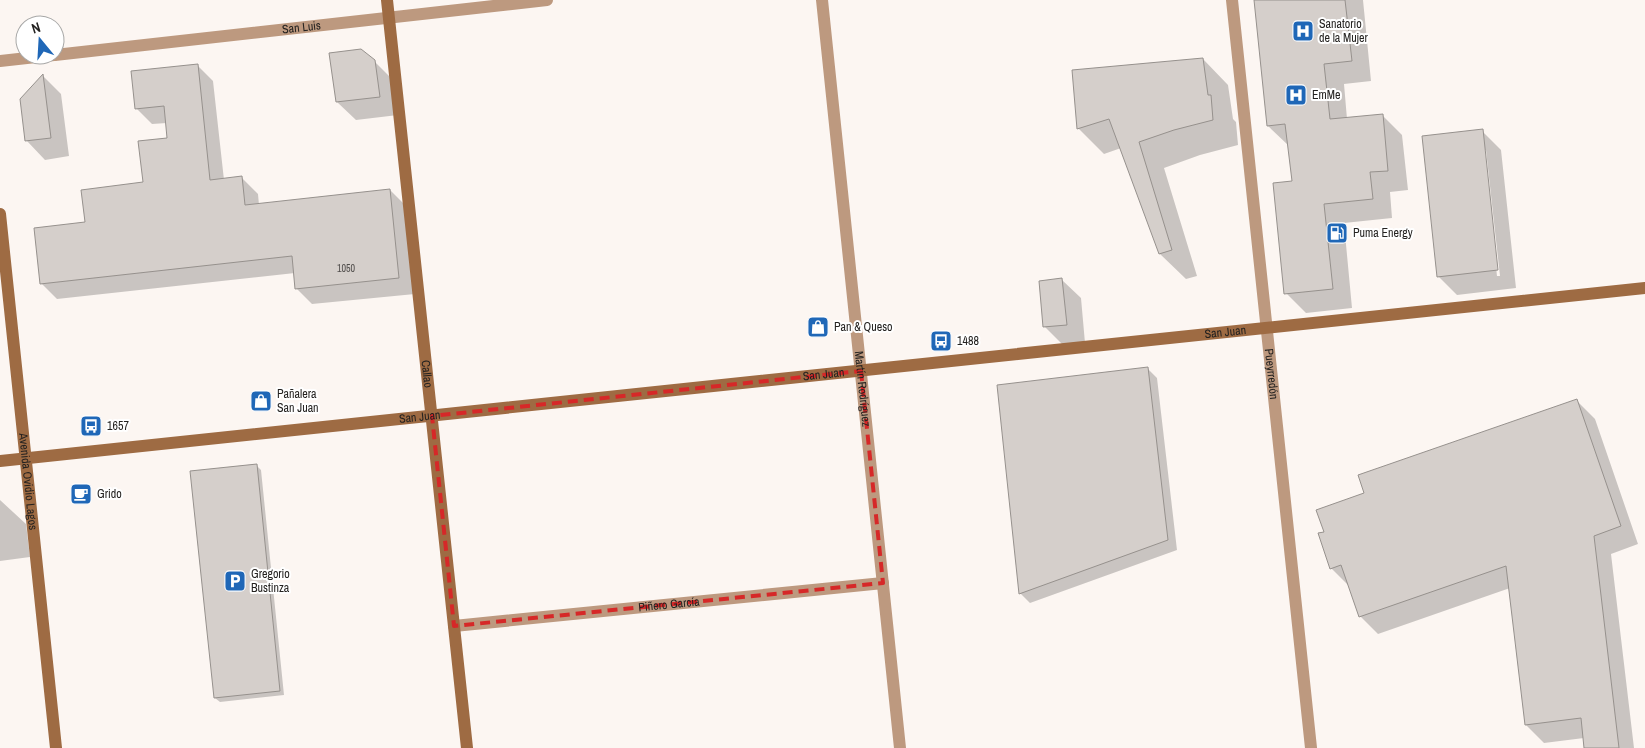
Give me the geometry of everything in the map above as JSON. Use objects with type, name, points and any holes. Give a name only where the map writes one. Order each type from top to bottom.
[{"type":"main road","name":"Callao","points":[[387,0],[467,748]]},
{"type":"main road","name":"Avenida Ovidio Lagos","points":[[0,214],[56,748]]},
{"type":"main road","name":"San Juan","points":[[0,461],[1645,288]]},
{"type":"street","name":"San Luis","points":[[65,54],[548,0]]},
{"type":"street","name":"Martín Rodríguez","points":[[822,0],[900,748]]},
{"type":"street","name":"Pueyrredón","points":[[1232,0],[1311,748]]},
{"type":"street","name":"San Luis","points":[[0,61],[15,59]]},
{"type":"street","name":"Piñero García","points":[[454,626],[883,583]]},
{"type":"highlighted area","points":[[861,371],[883,583],[454,626],[432,416]]},
{"type":"building","points":[[1254,0],[1345,0],[1352,61],[1324,64],[1330,119],[1383,114],[1388,171],[1370,172],[1373,199],[1324,204],[1333,289],[1284,294],[1273,183],[1292,181],[1285,124],[1267,126]]},
{"type":"building","points":[[361,49],[375,60],[380,97],[336,102],[329,53]]},
{"type":"building","points":[[1203,58],[1208,95],[1211,95],[1213,120],[1174,130],[1139,142],[1172,250],[1159,254],[1109,119],[1077,129],[1072,70]]},
{"type":"building","points":[[198,64],[210,180],[242,176],[245,205],[390,189],[399,278],[295,289],[292,256],[40,284],[34,228],[85,222],[81,190],[143,182],[138,141],[167,138],[164,106],[135,109],[131,71]]},
{"type":"building","points":[[43,74],[51,138],[25,141],[20,99]]},
{"type":"building","points":[[1483,129],[1498,270],[1437,277],[1422,136]]},
{"type":"building","points":[[1062,278],[1067,325],[1043,327],[1039,281]]},
{"type":"building","points":[[1148,367],[1168,540],[1019,594],[997,385]]},
{"type":"building","points":[[1577,399],[1621,526],[1594,536],[1619,748],[1584,748],[1581,718],[1525,725],[1506,566],[1359,617],[1341,565],[1330,569],[1318,533],[1324,532],[1316,510],[1364,493],[1358,475]]},
{"type":"building","name":"Gregorio Bustinza","points":[[257,464],[280,691],[214,698],[190,471]]},
{"type":"place","name":"Sanatorio de la Mujer","points":[[1303,31]]},
{"type":"place","name":"EmMe","points":[[1296,95]]},
{"type":"place","name":"Puma Energy","points":[[1337,233]]},
{"type":"place","name":"Pan & Queso","points":[[818,327]]},
{"type":"place","name":"1488","points":[[941,341]]},
{"type":"place","name":"Pañalera San Juan","points":[[261,401]]},
{"type":"place","name":"1657","points":[[91,426]]},
{"type":"place","name":"Grido","points":[[81,494]]},
{"type":"place","name":"Gregorio Bustinza","points":[[235,581]]}]
